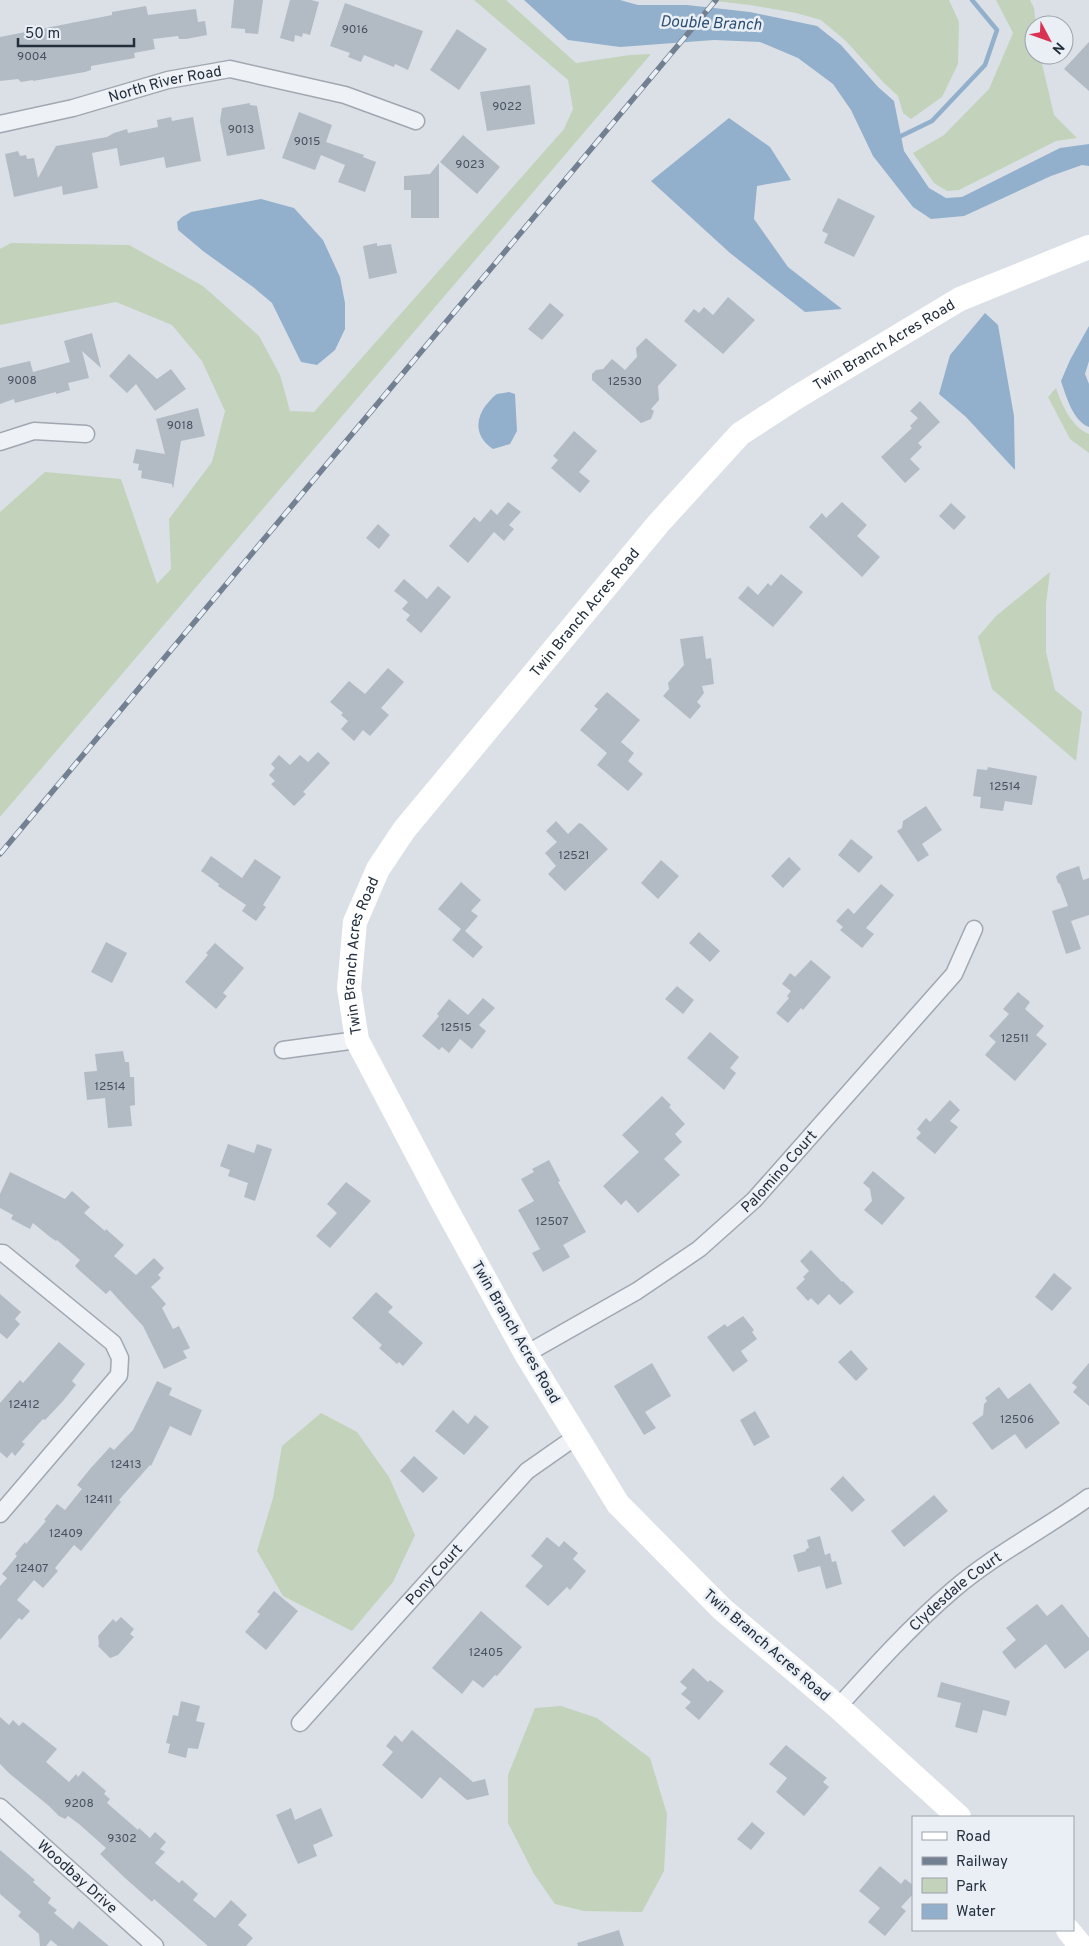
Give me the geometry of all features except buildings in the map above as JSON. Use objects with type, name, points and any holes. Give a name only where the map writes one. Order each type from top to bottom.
[{"type":"street","name":"North River Road","points":[[0,124],[73,108],[168,80],[230,69],[345,95],[416,121]]},
{"type":"street","name":"Twin Branch Acres Road","points":[[958,1816],[838,1706],[722,1609],[618,1504],[526,1354],[357,1040],[349,988],[354,922],[378,869],[404,830],[658,524],[740,434],[796,397],[960,299],[1089,247]]},
{"type":"street","points":[[0,442],[34,431],[86,434]]},
{"type":"street","name":"Palomino Court","points":[[526,1354],[637,1291],[698,1250],[754,1200],[954,974],[974,929]]},
{"type":"street","points":[[283,1050],[357,1040]]},
{"type":"street","points":[[0,1253],[3,1253],[113,1343],[120,1358],[119,1374],[0,1514]]},
{"type":"street","name":"Pony Court","points":[[300,1723],[527,1471],[576,1436]]},
{"type":"street","name":"Clydesdale Court","points":[[838,1706],[882,1659],[954,1589],[1006,1550],[1061,1517],[1089,1497]]},
{"type":"street","name":"Woodbay Drive","points":[[0,1807],[155,1946]]},
{"type":"street","points":[[1069,1931],[1081,1946]]},
{"type":"green space","points":[[474,0],[506,0],[576,63],[630,55],[651,54],[0,817],[0,512],[45,472],[121,479],[157,584],[171,569],[169,519],[212,462],[225,411],[202,361],[172,325],[116,302],[0,325],[0,249],[11,243],[129,245],[203,286],[259,336],[280,375],[290,411],[314,412],[564,129],[573,109],[568,80]]},
{"type":"green space","points":[[706,0],[949,0],[959,22],[958,64],[942,97],[911,119],[903,113],[898,96],[846,41],[821,20],[796,13],[750,5]]},
{"type":"green space","points":[[996,0],[1030,0],[1035,15],[1024,15],[1024,65],[1042,65],[1054,115],[1077,138],[1056,141],[959,190],[947,191],[934,183],[913,153],[944,135],[989,89],[1013,33]]},
{"type":"green space","points":[[1056,388],[1061,402],[1073,421],[1089,434],[1089,453],[1070,439],[1048,397]]},
{"type":"green space","points":[[1050,572],[1046,604],[1046,652],[1055,690],[1082,712],[1076,761],[992,689],[978,637],[996,616]]},
{"type":"green space","points":[[321,1413],[357,1432],[389,1477],[415,1535],[393,1582],[352,1631],[283,1596],[257,1551],[273,1498],[282,1446]]},
{"type":"green space","points":[[561,1706],[597,1718],[650,1758],[667,1814],[664,1871],[642,1912],[584,1911],[555,1904],[534,1874],[508,1823],[508,1775],[535,1708]]},
{"type":"water","name":"Double Branch","points":[[524,0],[620,0],[638,5],[687,5],[750,12],[817,26],[841,45],[878,87],[894,101],[904,151],[929,188],[946,198],[962,197],[1060,148],[1089,144],[1089,166],[1082,165],[1051,176],[964,216],[931,219],[913,207],[873,156],[851,110],[833,84],[798,58],[760,42],[714,40],[620,47],[568,40]]},
{"type":"water","points":[[729,118],[770,147],[791,180],[757,186],[754,219],[788,267],[842,309],[805,312],[730,253],[651,181]]},
{"type":"water","points":[[261,199],[294,208],[323,240],[340,277],[345,303],[345,329],[335,350],[317,365],[301,362],[272,303],[178,230],[177,222],[191,212]]},
{"type":"water","points":[[985,313],[998,325],[1014,416],[1015,470],[966,417],[939,394],[950,355]]},
{"type":"water","points":[[1089,326],[1089,361],[1085,374],[1089,384],[1089,427],[1083,424],[1074,414],[1061,381],[1070,360]]},
{"type":"water","points":[[509,392],[515,394],[517,431],[510,444],[493,449],[483,440],[478,423],[482,411],[494,396]]},
{"type":"waterway","points":[[897,138],[932,121],[985,65],[997,30],[972,0]]},
{"type":"railway","points":[[0,854],[716,0]]}]
